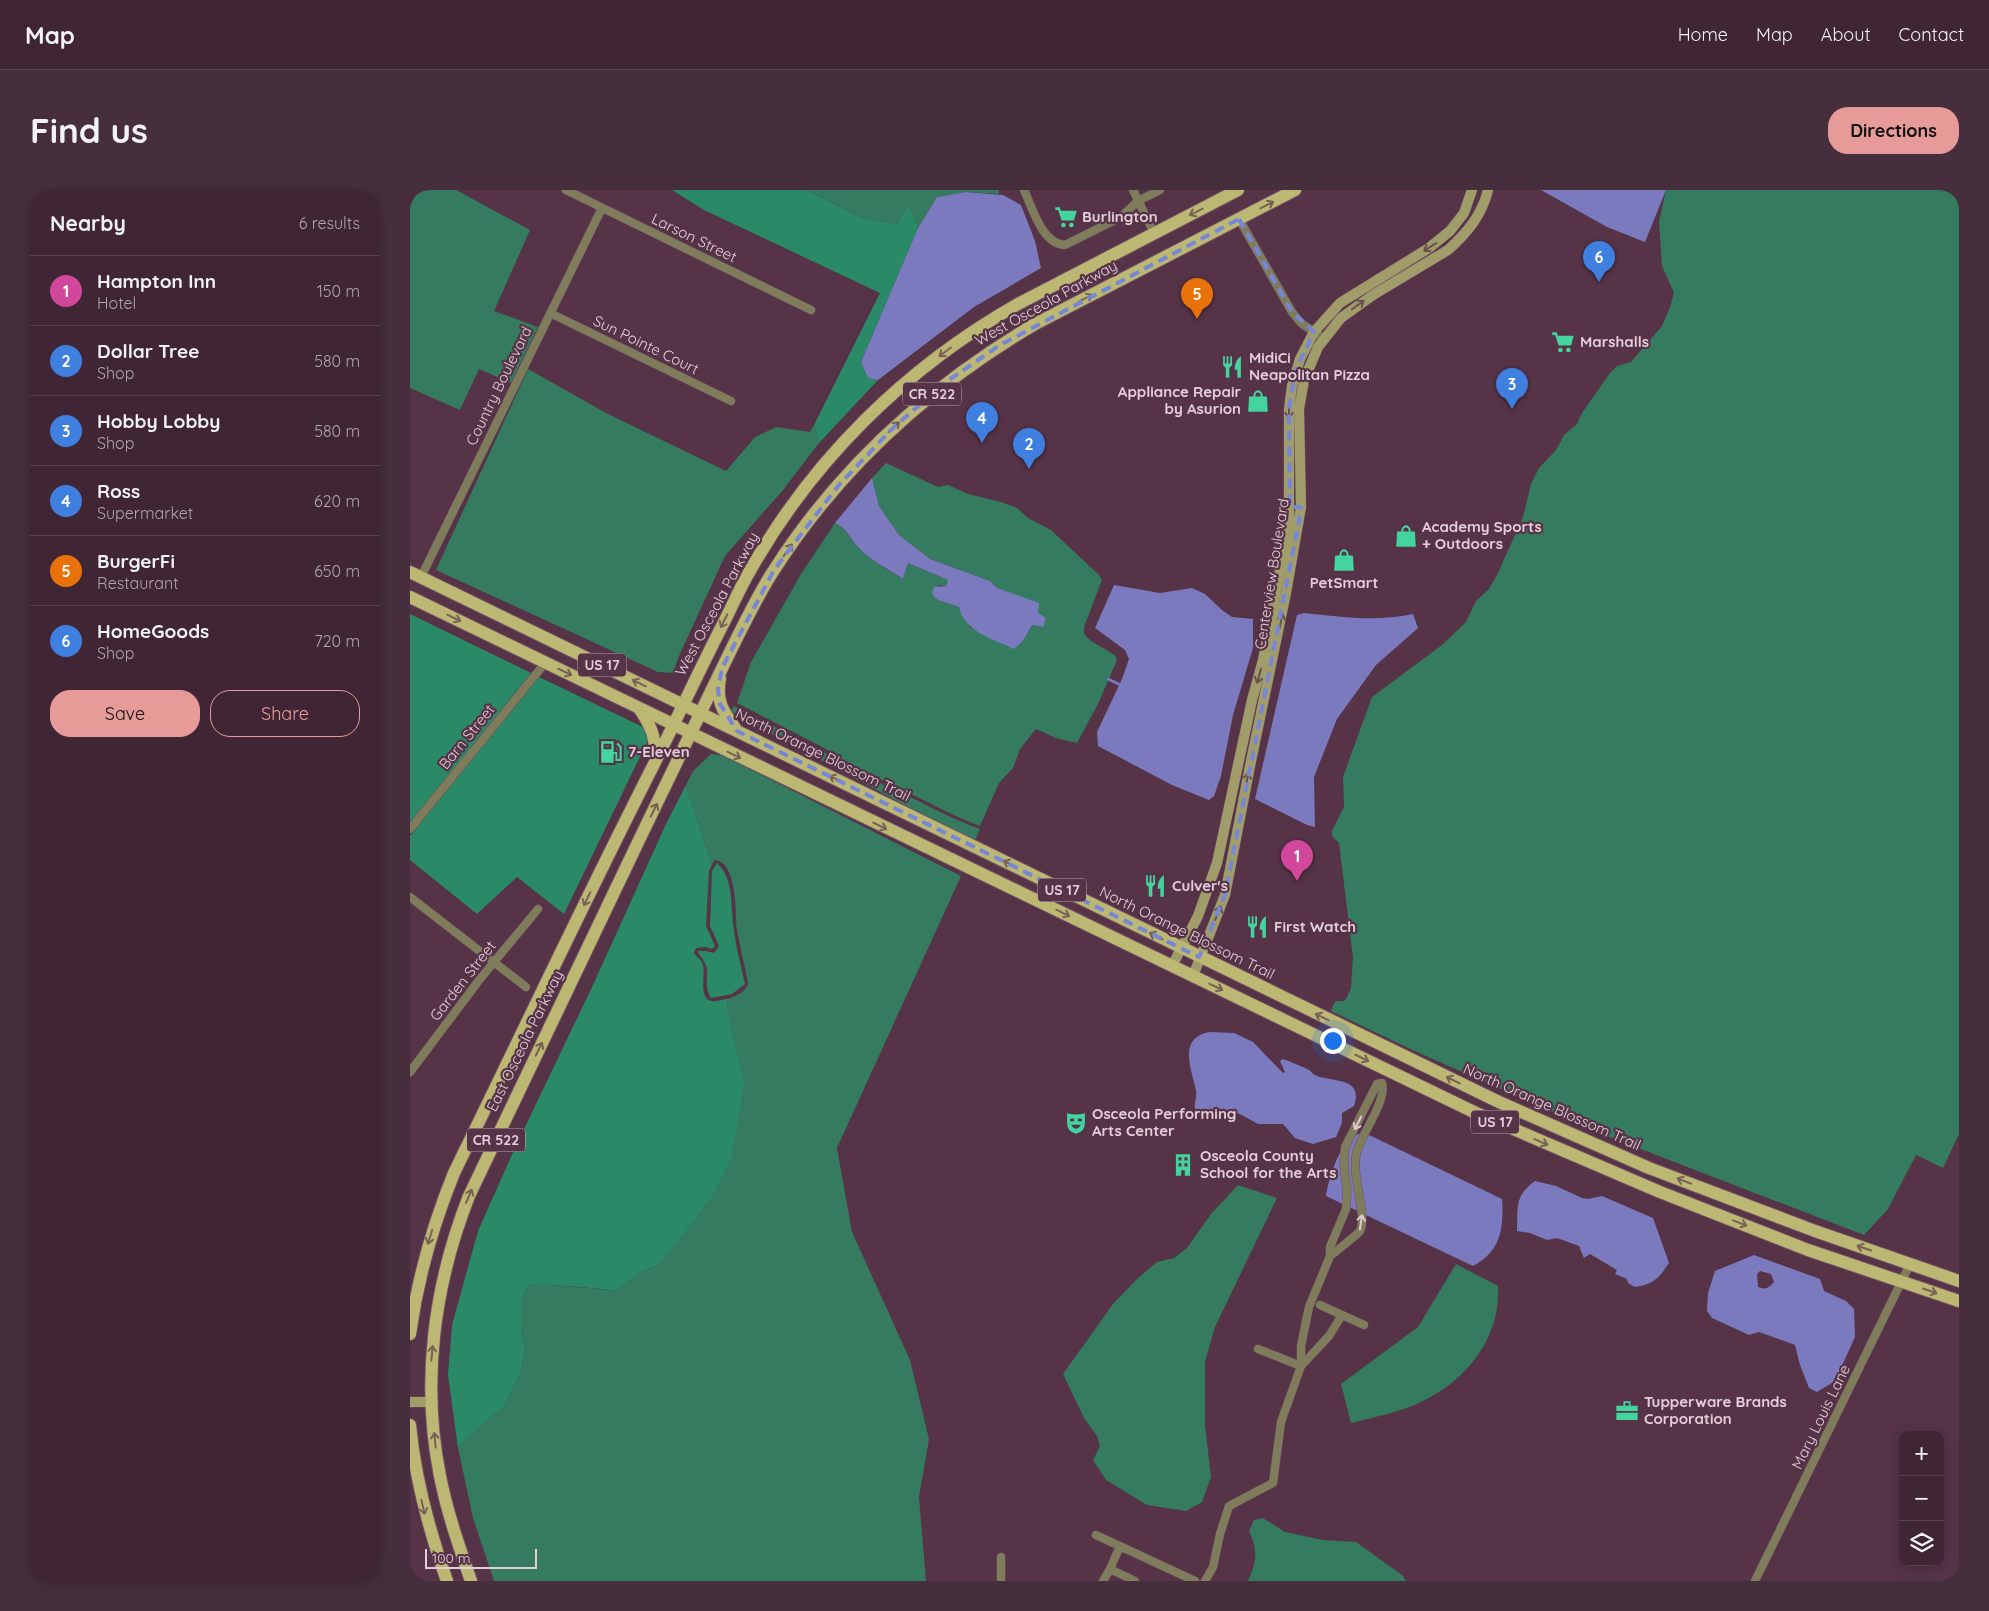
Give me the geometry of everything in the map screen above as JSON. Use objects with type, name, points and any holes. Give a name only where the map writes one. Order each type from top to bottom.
[{"type":"main road","name":"West Osceola Parkway","points":[[683,704],[750,571],[771,535],[814,476],[867,416],[921,370],[988,321],[1238,190]]},
{"type":"main road","name":"West Osceola Parkway","points":[[700,713],[761,591],[791,546],[865,456],[917,406],[971,364],[1035,324],[1295,190]]},
{"type":"main road","name":"North Orange Blossom Trail","points":[[414,578],[683,704],[1199,958],[1574,1136],[1762,1211],[1910,1264]]},
{"type":"main road","name":"US 17","points":[[411,599],[1476,1113],[1712,1213],[1808,1250],[1959,1301]]},
{"type":"main road","points":[[722,668],[718,690],[720,704],[737,731]]},
{"type":"main road","name":"CR 522","points":[[673,725],[683,704]]},
{"type":"main road","points":[[638,708],[649,722],[654,734],[656,745],[654,764]]},
{"type":"main road","name":"CR 522","points":[[690,734],[700,713]]},
{"type":"main road","name":"East Osceola Parkway","points":[[410,1334],[424,1256],[440,1206],[454,1172],[673,725]]},
{"type":"main road","name":"East Osceola Parkway","points":[[471,1581],[455,1534],[440,1477],[436,1453],[431,1402],[432,1360],[440,1288],[460,1219],[477,1179],[690,734]]},
{"type":"main road","points":[[1394,1073],[1408,1066],[1428,1068]]},
{"type":"main road","points":[[1660,1192],[1704,1201],[1712,1200],[1715,1193]]},
{"type":"main road","points":[[1712,1213],[1719,1209],[1728,1208],[1762,1211]]},
{"type":"main road","name":"US 17","points":[[1910,1264],[1959,1281]]},
{"type":"main road","points":[[410,1425],[415,1468],[423,1508],[446,1581]]},
{"type":"street","name":"Larson Street","points":[[566,190],[811,310]]},
{"type":"street","points":[[1024,190],[1046,236],[1058,245],[1065,245],[1121,217],[1138,201],[1160,190]]},
{"type":"street","points":[[1133,190],[1154,233]]},
{"type":"street","name":"Centerview Boulevard","points":[[1172,966],[1204,901],[1217,863],[1252,700],[1263,660],[1290,507],[1290,398],[1295,372],[1314,332],[1340,303],[1440,240],[1464,213],[1472,190]]},
{"type":"street","name":"Centerview Boulevard","points":[[1193,976],[1225,895],[1262,706],[1273,662],[1300,507],[1301,395],[1310,363],[1324,339],[1341,318],[1355,306],[1448,250],[1476,221],[1488,190]]},
{"type":"street","name":"Country Boulevard","points":[[414,578],[602,208]]},
{"type":"street","points":[[1464,213],[1476,221]]},
{"type":"street","points":[[1239,219],[1292,312],[1301,323],[1324,339]]},
{"type":"street","name":"Sun Pointe Court","points":[[550,313],[730,401]]},
{"type":"street","points":[[1290,507],[1300,507]]},
{"type":"street","name":"Barn Street","points":[[410,830],[545,663]]},
{"type":"street","points":[[1226,826],[1237,828]]},
{"type":"street","points":[[410,898],[526,986]]},
{"type":"street","name":"Garden Street","points":[[410,1072],[480,979],[538,908]]},
{"type":"street","points":[[1205,1581],[1213,1567],[1220,1534],[1229,1506],[1273,1483],[1281,1422],[1301,1366],[1302,1346],[1309,1307],[1330,1256],[1330,1247],[1347,1204],[1344,1165],[1345,1147],[1377,1084],[1382,1083],[1383,1094],[1359,1142],[1355,1156],[1355,1179],[1364,1219],[1359,1233],[1330,1256]]},
{"type":"street","points":[[1347,1204],[1352,1200],[1360,1203]]},
{"type":"street","points":[[1338,1227],[1341,1234],[1346,1237],[1352,1237]]},
{"type":"street","name":"Mary Louis Lane","points":[[1755,1581],[1910,1264]]},
{"type":"street","points":[[1320,1305],[1364,1325]]},
{"type":"street","points":[[1301,1366],[1329,1336],[1342,1314]]},
{"type":"street","points":[[1258,1349],[1301,1366]]},
{"type":"street","points":[[410,1402],[431,1402]]},
{"type":"street","points":[[1096,1535],[1195,1581]]},
{"type":"street","points":[[1104,1581],[1120,1546]]},
{"type":"street","points":[[1000,1557],[1001,1581]]},
{"type":"street","points":[[1110,1568],[1135,1581]]},
{"type":"highlighted area","points":[[1239,219],[1292,312],[1314,332],[1295,372],[1289,409],[1290,507],[1301,507],[1299,521],[1225,895],[1199,957],[737,731],[720,704],[718,690],[722,668],[774,570],[838,486],[892,429],[946,382],[1000,345]]},
{"type":"green space","points":[[418,190],[456,190],[530,230],[494,311],[538,327],[511,383],[479,369],[460,410],[410,388],[410,206]]},
{"type":"green space","points":[[672,190],[807,190],[860,217],[897,224],[909,203],[918,228],[861,362],[868,378],[878,380],[819,443],[814,425],[880,293],[704,210]]},
{"type":"green space","points":[[807,190],[999,190],[999,194],[966,192],[937,197],[918,228],[909,203],[897,224],[860,217]]},
{"type":"green space","points":[[1666,190],[1959,190],[1959,1134],[1943,1168],[1916,1155],[1888,1209],[1864,1235],[1607,1136],[1408,1048],[1331,1011],[1335,1001],[1344,1001],[1351,988],[1353,958],[1339,843],[1332,836],[1332,831],[1344,807],[1343,777],[1372,697],[1442,645],[1466,622],[1476,601],[1489,589],[1497,575],[1523,517],[1531,484],[1539,468],[1556,450],[1564,435],[1577,424],[1582,413],[1610,373],[1617,366],[1631,362],[1662,326],[1674,293],[1662,266],[1659,222]]},
{"type":"green space","points":[[528,369],[608,414],[726,471],[755,437],[776,427],[810,432],[814,425],[819,443],[783,490],[725,556],[673,673],[658,672],[436,570]]},
{"type":"green space","points":[[886,463],[938,487],[948,485],[968,494],[1017,508],[1028,518],[1051,530],[1102,580],[1084,627],[1084,634],[1091,641],[1115,655],[1117,660],[1098,704],[1077,743],[1056,738],[1036,729],[1020,749],[1013,768],[999,783],[980,826],[953,815],[846,762],[826,749],[737,703],[751,662],[801,574],[835,523],[846,531],[867,556],[903,579],[908,563],[948,580],[947,586],[939,585],[938,600],[959,607],[970,627],[1014,648],[1023,641],[1032,625],[1043,627],[1038,613],[997,588],[990,581],[930,559],[899,535],[879,506],[872,478]]},
{"type":"green space","points":[[410,614],[531,673],[410,823]]},
{"type":"green space","points":[[539,677],[647,729],[650,736],[564,914],[517,877],[477,914],[410,860],[410,836]]},
{"type":"green space","points":[[734,706],[824,752],[864,775],[980,829],[974,842],[740,717],[731,711]]},
{"type":"green space","points":[[711,754],[722,755],[961,876],[837,1148],[852,1232],[910,1360],[929,1439],[919,1497],[926,1581],[494,1581],[473,1518],[458,1448],[486,1421],[504,1407],[520,1374],[525,1351],[521,1328],[521,1301],[529,1283],[616,1291],[641,1272],[658,1265],[711,1199],[743,1084],[727,999],[739,994],[748,984],[737,930],[732,879],[722,863],[715,860],[712,864],[686,785],[693,771]]},
{"type":"green space","points":[[686,785],[712,864],[709,871],[706,926],[715,946],[712,949],[706,947],[696,948],[694,953],[702,962],[704,990],[707,999],[714,1001],[727,999],[728,1012],[744,1084],[731,1159],[711,1199],[658,1265],[641,1272],[616,1291],[529,1284],[521,1301],[521,1328],[525,1351],[520,1374],[504,1407],[486,1421],[458,1448],[448,1375],[452,1325],[478,1231],[666,824]]},
{"type":"green space","points":[[717,863],[727,877],[731,894],[737,950],[745,984],[732,994],[711,998],[707,986],[706,966],[698,951],[714,953],[719,946],[710,926],[712,871]]},
{"type":"green space","points":[[1238,1185],[1277,1198],[1215,1327],[1205,1362],[1205,1426],[1211,1477],[1202,1502],[1186,1511],[1147,1505],[1106,1480],[1093,1460],[1100,1446],[1097,1436],[1084,1418],[1063,1374],[1113,1304],[1137,1279],[1157,1262],[1174,1258],[1187,1248],[1211,1214]]},
{"type":"green space","points":[[1456,1264],[1498,1286],[1497,1307],[1492,1327],[1484,1345],[1473,1362],[1444,1389],[1426,1400],[1407,1408],[1351,1423],[1341,1384],[1418,1327]]},
{"type":"green space","points":[[1263,1518],[1285,1532],[1323,1540],[1356,1542],[1402,1575],[1406,1581],[1248,1581],[1255,1561],[1254,1545],[1249,1531],[1254,1520]]},
{"type":"shaded area","points":[[1541,190],[1666,190],[1645,242],[1607,227]]},
{"type":"shaded area","points":[[966,192],[1003,195],[1021,205],[1035,241],[1041,268],[974,307],[878,380],[868,378],[861,362],[918,228],[937,197]]},
{"type":"shaded area","points":[[872,478],[879,506],[899,535],[930,559],[990,581],[997,588],[1039,603],[1038,613],[1046,618],[1043,627],[1032,625],[1023,641],[1014,649],[973,629],[962,616],[959,607],[938,600],[932,594],[934,587],[946,586],[948,580],[908,563],[903,579],[862,551],[846,531],[835,523]]},
{"type":"shaded area","points":[[1114,585],[1160,593],[1192,588],[1205,594],[1232,617],[1253,619],[1253,648],[1233,715],[1221,776],[1214,796],[1209,800],[1172,785],[1098,746],[1097,732],[1122,679],[1129,659],[1125,650],[1095,628]]},
{"type":"shaded area","points":[[1304,613],[1372,618],[1413,614],[1418,628],[1376,665],[1337,719],[1314,777],[1315,827],[1307,825],[1255,799],[1297,615]]},
{"type":"shaded area","points":[[1209,1032],[1234,1033],[1253,1042],[1283,1073],[1285,1072],[1280,1061],[1283,1059],[1310,1070],[1315,1075],[1351,1085],[1355,1090],[1356,1096],[1354,1106],[1342,1113],[1342,1123],[1336,1137],[1313,1144],[1295,1138],[1283,1124],[1258,1124],[1235,1113],[1228,1114],[1217,1121],[1210,1118],[1210,1114],[1206,1111],[1195,1110],[1196,1093],[1190,1065],[1190,1048],[1193,1041]]},
{"type":"shaded area","points":[[1363,1132],[1502,1199],[1502,1220],[1499,1238],[1490,1253],[1473,1266],[1326,1196],[1331,1174],[1341,1151],[1350,1139]]},
{"type":"shaded area","points":[[1535,1181],[1556,1186],[1582,1198],[1588,1199],[1602,1196],[1653,1218],[1669,1263],[1655,1280],[1635,1287],[1628,1283],[1627,1279],[1615,1274],[1617,1270],[1590,1254],[1584,1258],[1579,1246],[1557,1238],[1547,1240],[1530,1233],[1517,1231],[1520,1197]]},
{"type":"shaded area","points":[[1754,1255],[1820,1279],[1824,1291],[1846,1301],[1854,1309],[1855,1337],[1835,1381],[1817,1392],[1809,1388],[1795,1345],[1759,1332],[1749,1335],[1712,1318],[1707,1311],[1708,1293],[1715,1271]],"holes":[[[1760,1271],[1771,1274],[1774,1282],[1769,1287],[1758,1287],[1757,1274]]]},
{"type":"waterway","points":[[1108,679],[1121,685]]},
{"type":"place","name":"Burlington","points":[[1066,217]]},
{"type":"place","name":"HomeGoods","points":[[1599,282]]},
{"type":"place","name":"BurgerFi","points":[[1197,319]]},
{"type":"place","name":"Marshalls","points":[[1563,342]]},
{"type":"place","name":"MidiCi Neapolitan Pizza","points":[[1232,367]]},
{"type":"place","name":"Appliance Repair by Asurion","points":[[1258,401]]},
{"type":"place","name":"Hobby Lobby","points":[[1512,409]]},
{"type":"place","name":"Ross","points":[[982,443]]},
{"type":"place","name":"Dollar Tree","points":[[1029,469]]},
{"type":"place","name":"Academy Sports + Outdoors","points":[[1406,536]]},
{"type":"place","name":"PetSmart","points":[[1344,560]]},
{"type":"place","name":"7-Eleven","points":[[611,752]]},
{"type":"place","name":"Hampton Inn","points":[[1297,881]]},
{"type":"place","name":"Culver's","points":[[1155,886]]},
{"type":"place","name":"First Watch","points":[[1257,927]]},
{"type":"place","name":"Osceola Performing Arts Center","points":[[1076,1123]]},
{"type":"place","name":"Osceola County School for the Arts","points":[[1183,1165]]},
{"type":"place","name":"Tupperware Brands Corporation","points":[[1627,1411]]}]
